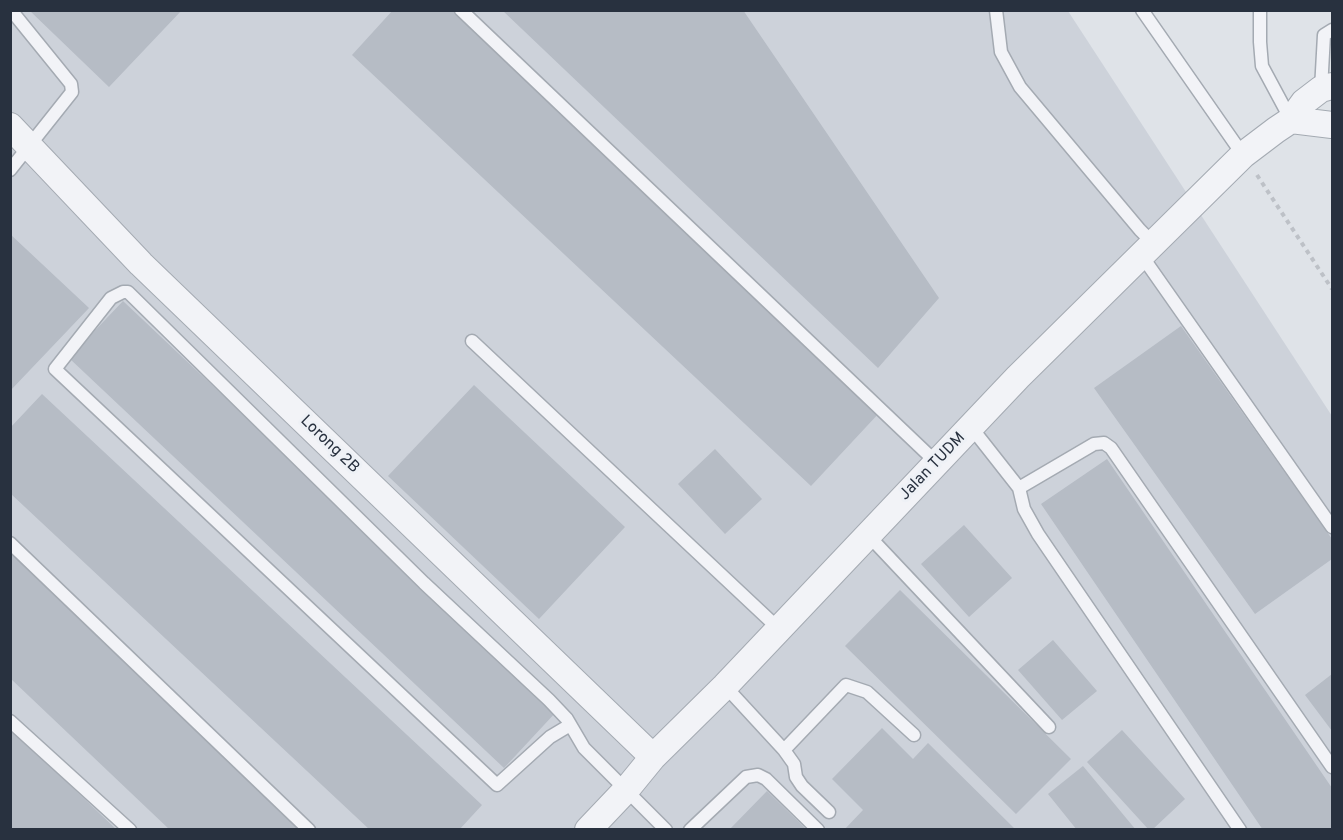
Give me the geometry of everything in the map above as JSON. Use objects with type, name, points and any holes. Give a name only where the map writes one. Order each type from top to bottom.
[{"type":"street","name":"Jalan TUDM","points":[[588,830],[653,757],[725,686],[1018,377],[1244,155],[1291,120],[1304,102],[1327,87]]},
{"type":"street","points":[[1291,120],[1332,125]]},
{"type":"street","name":"Lorong 2B","points":[[10,126],[141,264],[653,757]]},
{"type":"lane","points":[[10,170],[72,92],[71,84],[11,10]]},
{"type":"lane","points":[[461,10],[937,463]]},
{"type":"lane","points":[[996,10],[1001,52],[1020,87],[1140,230],[1148,250],[1332,527]]},
{"type":"lane","points":[[1142,10],[1244,155]]},
{"type":"lane","points":[[1260,10],[1262,66],[1291,120]]},
{"type":"lane","points":[[1327,87],[1324,35],[1332,30]]},
{"type":"lane","points":[[570,724],[550,737],[497,785],[55,369],[111,298],[128,292],[416,575],[549,700],[567,719],[570,724],[584,748],[666,830]]},
{"type":"lane","points":[[472,341],[779,629]]},
{"type":"lane","points":[[971,427],[1019,488],[1024,508],[1038,534],[1240,830]]},
{"type":"lane","points":[[1019,488],[1094,444],[1104,443],[1111,448],[1332,767]]},
{"type":"lane","points":[[868,535],[1050,727]]},
{"type":"lane","points":[[10,543],[309,830]]},
{"type":"lane","points":[[784,750],[846,685],[867,692],[914,735]]},
{"type":"lane","points":[[725,686],[784,750],[794,764],[796,777],[802,786],[829,812]]},
{"type":"lane","points":[[10,721],[130,830]]},
{"type":"lane","points":[[690,830],[746,777],[758,775],[766,779],[818,830]]},
{"type":"path","points":[[1244,155],[1332,289]]},
{"type":"shaded area","points":[[10,11],[1068,11],[1332,416],[1332,829],[11,829]]},
{"type":"building","points":[[29,10],[182,10],[109,87]]},
{"type":"building","points":[[393,10],[452,10],[880,412],[811,486],[352,55]]},
{"type":"building","points":[[502,10],[743,10],[939,298],[878,368]]},
{"type":"building","points":[[10,234],[89,308],[10,391]]},
{"type":"building","points":[[123,301],[557,711],[504,768],[69,358]]},
{"type":"building","points":[[1181,326],[1332,539],[1332,559],[1255,614],[1094,388]]},
{"type":"building","points":[[474,385],[625,527],[539,619],[388,476]]},
{"type":"building","points":[[42,394],[482,805],[459,830],[370,830],[10,493],[10,428]]},
{"type":"building","points":[[715,449],[762,499],[725,534],[678,484]]},
{"type":"building","points":[[1107,459],[1332,788],[1332,830],[1263,830],[1041,504]]},
{"type":"building","points":[[964,525],[1012,578],[969,617],[921,564]]},
{"type":"building","points":[[10,548],[307,830],[170,830],[10,678]]},
{"type":"building","points":[[900,590],[1071,759],[1016,814],[845,646]]},
{"type":"building","points":[[1053,640],[1097,691],[1062,720],[1018,670]]},
{"type":"building","points":[[1332,674],[1332,731],[1305,695]]},
{"type":"building","points":[[10,728],[117,830],[10,830]]},
{"type":"building","points":[[882,728],[913,759],[928,743],[1016,830],[844,830],[863,810],[832,779]]},
{"type":"building","points":[[1122,730],[1185,799],[1152,830],[1149,830],[1087,762]]},
{"type":"building","points":[[1083,766],[1136,830],[1077,830],[1048,794]]},
{"type":"building","points":[[767,791],[807,830],[729,830]]}]
